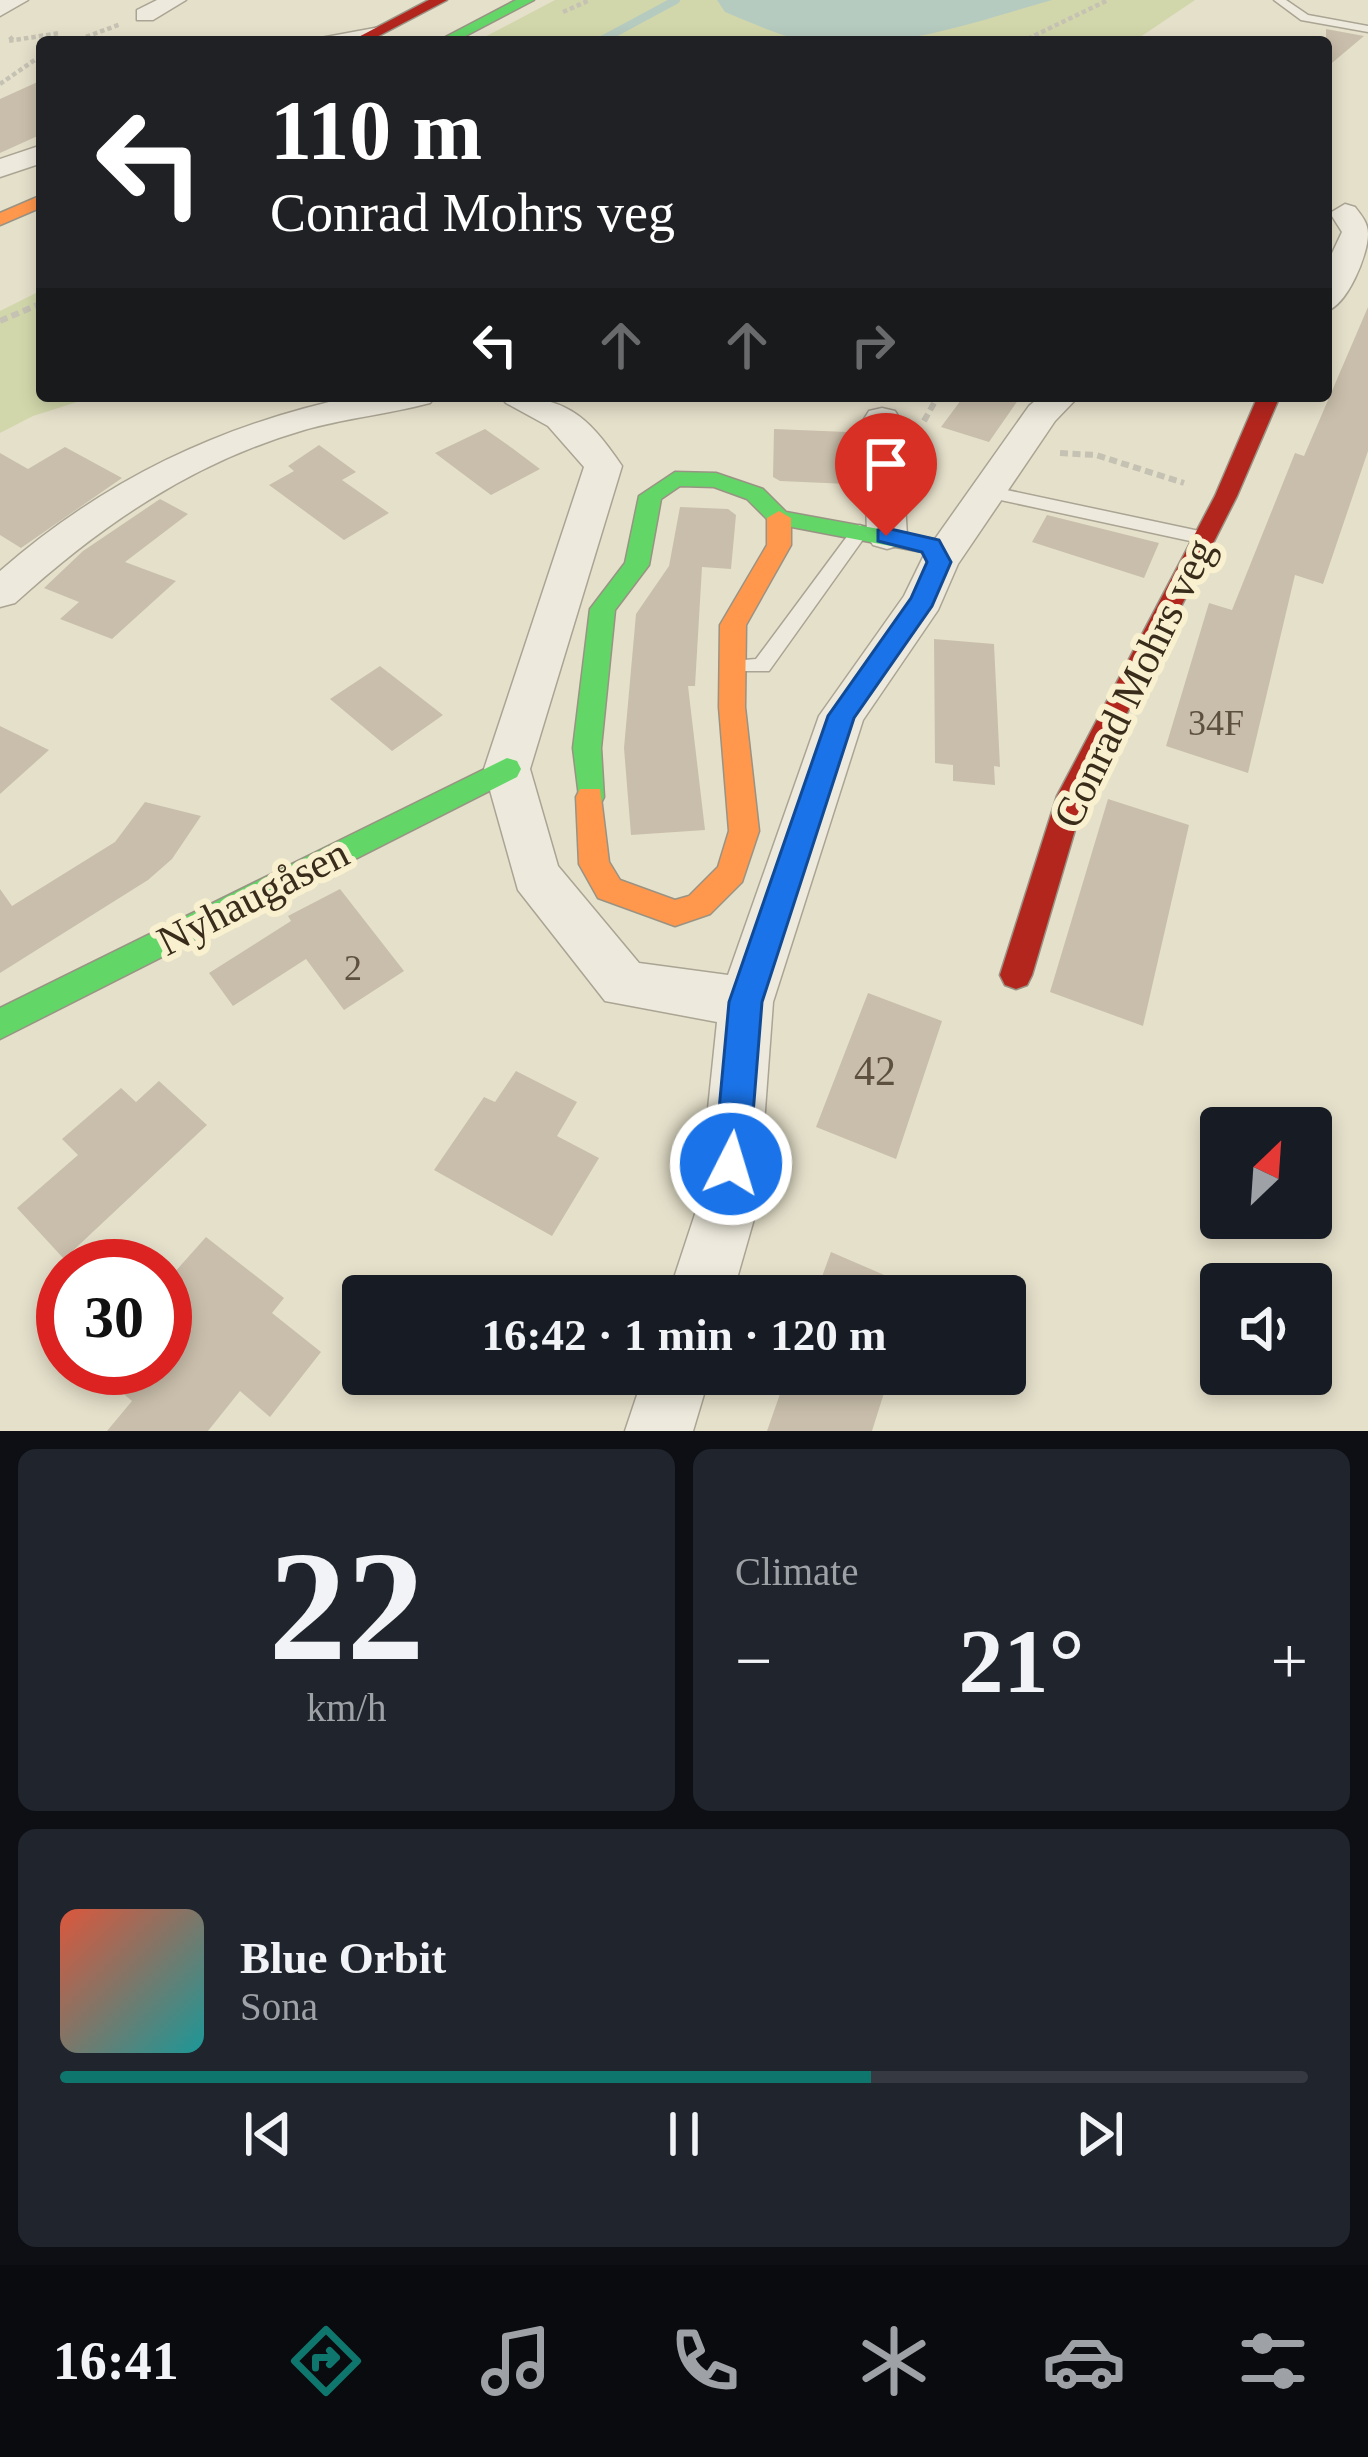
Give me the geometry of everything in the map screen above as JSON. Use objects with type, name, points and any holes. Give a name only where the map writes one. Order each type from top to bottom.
[{"type":"main road","points":[[368,36],[440,0]]},
{"type":"main road","points":[[455,36],[527,0]]},
{"type":"main road","points":[[0,220],[36,203]]},
{"type":"main road","name":"Conrad Mohrs veg","points":[[1016,975],[1071,796],[1226,496],[1267,402]]},
{"type":"main road","points":[[779,518],[779,545],[734,626],[744,831],[740,856],[700,905],[676,913],[609,890],[594,864],[587,748],[603,610],[637,565],[650,496],[675,479],[716,480],[755,494],[779,518],[931,546],[939,562]]},
{"type":"main road","name":"Nyhaugåsen","points":[[0,1024],[507,769]]},
{"type":"street","points":[[0,9],[17,0]]},
{"type":"street","points":[[145,15],[175,0]]},
{"type":"street","points":[[0,169],[36,156]]},
{"type":"street","points":[[1332,288],[1357,232],[1346,210]]},
{"type":"street","points":[[0,593],[92,517],[191,459],[289,421],[387,402]]},
{"type":"street","points":[[530,402],[561,418],[603,466],[507,769],[536,875],[624,984],[746,1002]]},
{"type":"street","points":[[706,1275],[728,1205],[746,1002],[842,716],[923,600],[939,562],[1055,402]]},
{"type":"street","points":[[873,533],[882,419]]},
{"type":"street","points":[[659,1431],[670,1395]]},
{"type":"lane","points":[[1280,0],[1299,21],[1368,29]]},
{"type":"lane","points":[[988,492],[1204,538]]},
{"type":"lane","points":[[733,667],[763,666],[873,533]]},
{"type":"path","points":[[1029,36],[1108,0]]},
{"type":"path","points":[[88,36],[145,15]]},
{"type":"path","points":[[0,34],[17,31],[8,40],[11,43],[50,32],[58,36]]},
{"type":"path","points":[[0,84],[36,60]]},
{"type":"path","points":[[0,321],[36,306]]},
{"type":"path","points":[[1016,452],[1096,455],[1226,496]]},
{"type":"green space","points":[[555,0],[1195,0],[1142,36],[486,36]]},
{"type":"green space","points":[[36,293],[36,402],[77,402],[0,433],[0,311]]},
{"type":"shaded area","points":[[717,0],[1052,0],[918,36],[789,36],[725,12]]},
{"type":"building","points":[[1326,29],[1364,36],[1332,63],[1332,36],[1326,36]]},
{"type":"building","points":[[36,83],[36,137],[0,153],[0,99]]},
{"type":"building","points":[[1368,307],[1368,451],[1323,584],[1295,575],[1248,773],[1166,746],[1209,603],[1232,610],[1295,453],[1304,456],[1327,402],[1332,402],[1332,391]]},
{"type":"building","points":[[960,402],[1017,402],[989,442],[941,427]]},
{"type":"building","points":[[485,429],[540,469],[491,495],[435,453]]},
{"type":"building","points":[[774,429],[847,432],[848,484],[773,477]]},
{"type":"building","points":[[319,445],[356,472],[342,480],[389,513],[344,540],[269,485],[294,471],[288,466]]},
{"type":"building","points":[[65,447],[122,478],[21,548],[0,535],[0,453],[28,469]]},
{"type":"building","points":[[160,499],[188,514],[125,562],[176,581],[112,639],[60,619],[79,602],[44,588],[83,551]]},
{"type":"building","points":[[680,507],[728,509],[736,515],[731,569],[702,567],[695,686],[688,686],[705,830],[631,835],[624,748],[636,614],[669,566]]},
{"type":"building","points":[[1047,515],[1159,543],[1144,578],[1032,542]]},
{"type":"building","points":[[934,639],[994,644],[1000,767],[994,766],[995,785],[953,781],[953,765],[935,763]]},
{"type":"building","points":[[380,666],[443,715],[392,751],[330,699]]},
{"type":"building","points":[[0,726],[49,750],[0,794]]},
{"type":"building","points":[[1108,799],[1189,825],[1143,1026],[1050,992]]},
{"type":"building","points":[[145,802],[201,816],[172,859],[148,880],[0,973],[0,889],[12,906],[115,842]]},
{"type":"building","points":[[340,889],[404,971],[344,1010],[306,959],[233,1006],[209,973],[291,921],[288,916]]},
{"type":"building","points":[[868,993],[942,1021],[896,1159],[816,1127]]},
{"type":"building","points":[[516,1071],[577,1102],[557,1136],[599,1158],[552,1236],[434,1170],[484,1097],[495,1102]]},
{"type":"building","points":[[159,1081],[207,1125],[85,1239],[46,1239],[17,1208],[78,1155],[62,1139],[121,1088],[136,1102]]},
{"type":"building","points":[[206,1237],[284,1298],[272,1313],[321,1352],[270,1417],[240,1391],[208,1431],[107,1431],[132,1401],[125,1395],[192,1395],[192,1253]]},
{"type":"building","points":[[831,1252],[884,1275],[823,1275]]},
{"type":"building","points":[[780,1395],[883,1395],[872,1431],[767,1431]]},
{"type":"waterway","points":[[609,36],[676,0]]},
{"type":"traffic: fast","points":[[455,36],[527,0]]},
{"type":"traffic: fast","points":[[590,797],[587,748],[603,609],[637,565],[650,496],[675,479],[716,480],[755,494],[779,518],[931,546],[939,562]]},
{"type":"traffic: fast","points":[[0,1024],[507,769]]},
{"type":"traffic: slow","points":[[0,220],[36,203]]},
{"type":"traffic: slow","points":[[590,797],[594,864],[609,889],[675,913],[699,905],[731,873],[744,831],[732,707],[733,625],[779,545],[779,518]]},
{"type":"traffic: jam","points":[[368,36],[440,0]]},
{"type":"traffic: jam","points":[[1016,975],[1071,796],[1226,496],[1266,402]]},
{"type":"route","points":[[731,1164],[746,1002],[842,716],[923,600],[939,562],[931,546],[886,536]]}]
